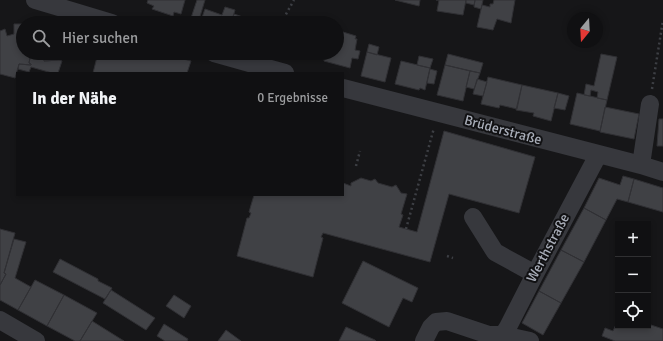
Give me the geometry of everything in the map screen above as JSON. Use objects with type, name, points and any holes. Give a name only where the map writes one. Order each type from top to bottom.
[{"type":"street","points":[[35,0],[89,16]]},
{"type":"street","points":[[239,60],[281,72]]},
{"type":"street","name":"Brüderstraße","points":[[344,88],[663,172]]},
{"type":"street","points":[[641,165],[650,104]]},
{"type":"street","name":"Werthstraße","points":[[501,338],[598,155]]},
{"type":"street","points":[[473,216],[495,252],[534,274]]},
{"type":"street","points":[[0,320],[36,341]]},
{"type":"street","points":[[424,341],[430,327],[436,322],[447,320],[489,335],[501,338],[530,341]]},
{"type":"path","points":[[285,16],[294,0]]},
{"type":"path","points":[[650,104],[663,20]]},
{"type":"path","points":[[406,229],[438,113]]},
{"type":"path","points":[[356,166],[360,151]]},
{"type":"path","points":[[447,256],[453,258]]},
{"type":"building","points":[[148,0],[185,0],[181,14],[174,12],[173,16],[152,9],[154,6],[147,3]]},
{"type":"building","points":[[197,0],[205,0],[200,16],[192,16]]},
{"type":"building","points":[[395,0],[420,0],[419,6]]},
{"type":"building","points":[[439,0],[466,0],[463,15],[437,11]]},
{"type":"building","points":[[466,0],[475,0],[474,5],[466,3]]},
{"type":"building","points":[[475,0],[483,0],[481,9],[474,7]]},
{"type":"building","points":[[494,0],[515,0],[511,23],[497,19],[493,30],[477,27],[482,5],[490,7],[490,4],[493,4]]},
{"type":"building","points":[[225,7],[235,10],[233,16],[202,16],[205,9],[222,15]]},
{"type":"building","points":[[14,24],[16,24],[16,60],[30,60],[29,63],[31,64],[19,64],[15,78],[0,74],[0,31],[5,29],[7,36],[14,34]]},
{"type":"building","points":[[344,32],[356,36],[355,39],[357,39],[355,50],[360,51],[358,59],[352,58],[350,68],[324,61],[344,60]]},
{"type":"building","points":[[369,44],[379,47],[377,55],[367,52]]},
{"type":"building","points":[[367,52],[391,58],[385,82],[361,76]]},
{"type":"building","points":[[448,54],[483,63],[480,73],[445,65]]},
{"type":"building","points":[[601,54],[617,57],[607,100],[597,98],[598,92],[591,90],[590,96],[584,95],[586,84],[594,86]]},
{"type":"building","points":[[419,56],[433,59],[430,68],[417,65]]},
{"type":"building","points":[[30,60],[62,61],[58,72],[48,72],[31,67],[29,72],[18,69],[19,64],[31,65],[29,63]]},
{"type":"building","points":[[96,60],[191,61],[187,72],[93,72]]},
{"type":"building","points":[[401,61],[430,68],[425,90],[395,84]]},
{"type":"building","points":[[445,65],[470,71],[463,101],[437,95]]},
{"type":"building","points":[[430,69],[437,71],[434,84],[427,83]]},
{"type":"building","points":[[470,71],[480,73],[474,89],[466,87]]},
{"type":"building","points":[[488,77],[522,85],[517,109],[500,105],[499,108],[481,104]]},
{"type":"building","points":[[477,79],[487,82],[483,96],[473,94]]},
{"type":"building","points":[[522,85],[558,93],[551,121],[533,116],[534,113],[516,110]]},
{"type":"building","points":[[558,93],[569,96],[565,110],[554,108]]},
{"type":"building","points":[[577,93],[607,100],[600,131],[570,124]]},
{"type":"building","points":[[605,107],[639,114],[634,139],[600,132]]},
{"type":"building","points":[[659,119],[663,119],[663,146],[657,146]]},
{"type":"building","points":[[444,131],[535,157],[519,213],[449,194],[430,262],[323,233],[313,277],[237,256],[247,218],[249,218],[251,213],[249,212],[254,196],[344,196],[344,183],[351,186],[351,183],[361,178],[371,181],[375,179],[378,183],[392,187],[396,185],[401,193],[407,194],[399,227],[417,232]]},
{"type":"building","points":[[623,176],[634,179],[628,202],[617,199],[606,220],[584,208],[599,178],[620,185]]},
{"type":"building","points":[[634,179],[663,188],[663,212],[628,202]]},
{"type":"building","points":[[584,208],[606,220],[584,262],[561,250]]},
{"type":"building","points":[[0,229],[15,233],[4,273],[6,274],[0,285]]},
{"type":"building","points":[[14,239],[26,242],[15,278],[31,287],[18,310],[0,300],[0,285],[6,274],[4,273]]},
{"type":"building","points":[[561,250],[584,262],[561,303],[539,291]]},
{"type":"building","points":[[60,259],[112,288],[105,299],[53,272]]},
{"type":"building","points":[[363,261],[418,288],[412,302],[403,298],[389,327],[342,303]]},
{"type":"building","points":[[35,280],[64,295],[47,326],[18,310]]},
{"type":"building","points":[[111,290],[155,318],[146,330],[103,303]]},
{"type":"building","points":[[539,291],[561,303],[543,335],[522,323]]},
{"type":"building","points":[[64,295],[97,313],[80,341],[75,341],[47,326]]},
{"type":"building","points":[[174,295],[191,306],[184,318],[166,306]]},
{"type":"building","points":[[92,321],[124,341],[80,341]]},
{"type":"building","points":[[164,324],[188,339],[187,341],[165,341],[157,336]]},
{"type":"building","points":[[651,325],[663,329],[663,341],[615,341],[602,336],[605,328],[613,331],[615,327],[615,329],[651,329]]},
{"type":"building","points":[[346,327],[375,340],[376,341],[339,341]]},
{"type":"building","points":[[226,330],[241,341],[218,341]]}]
